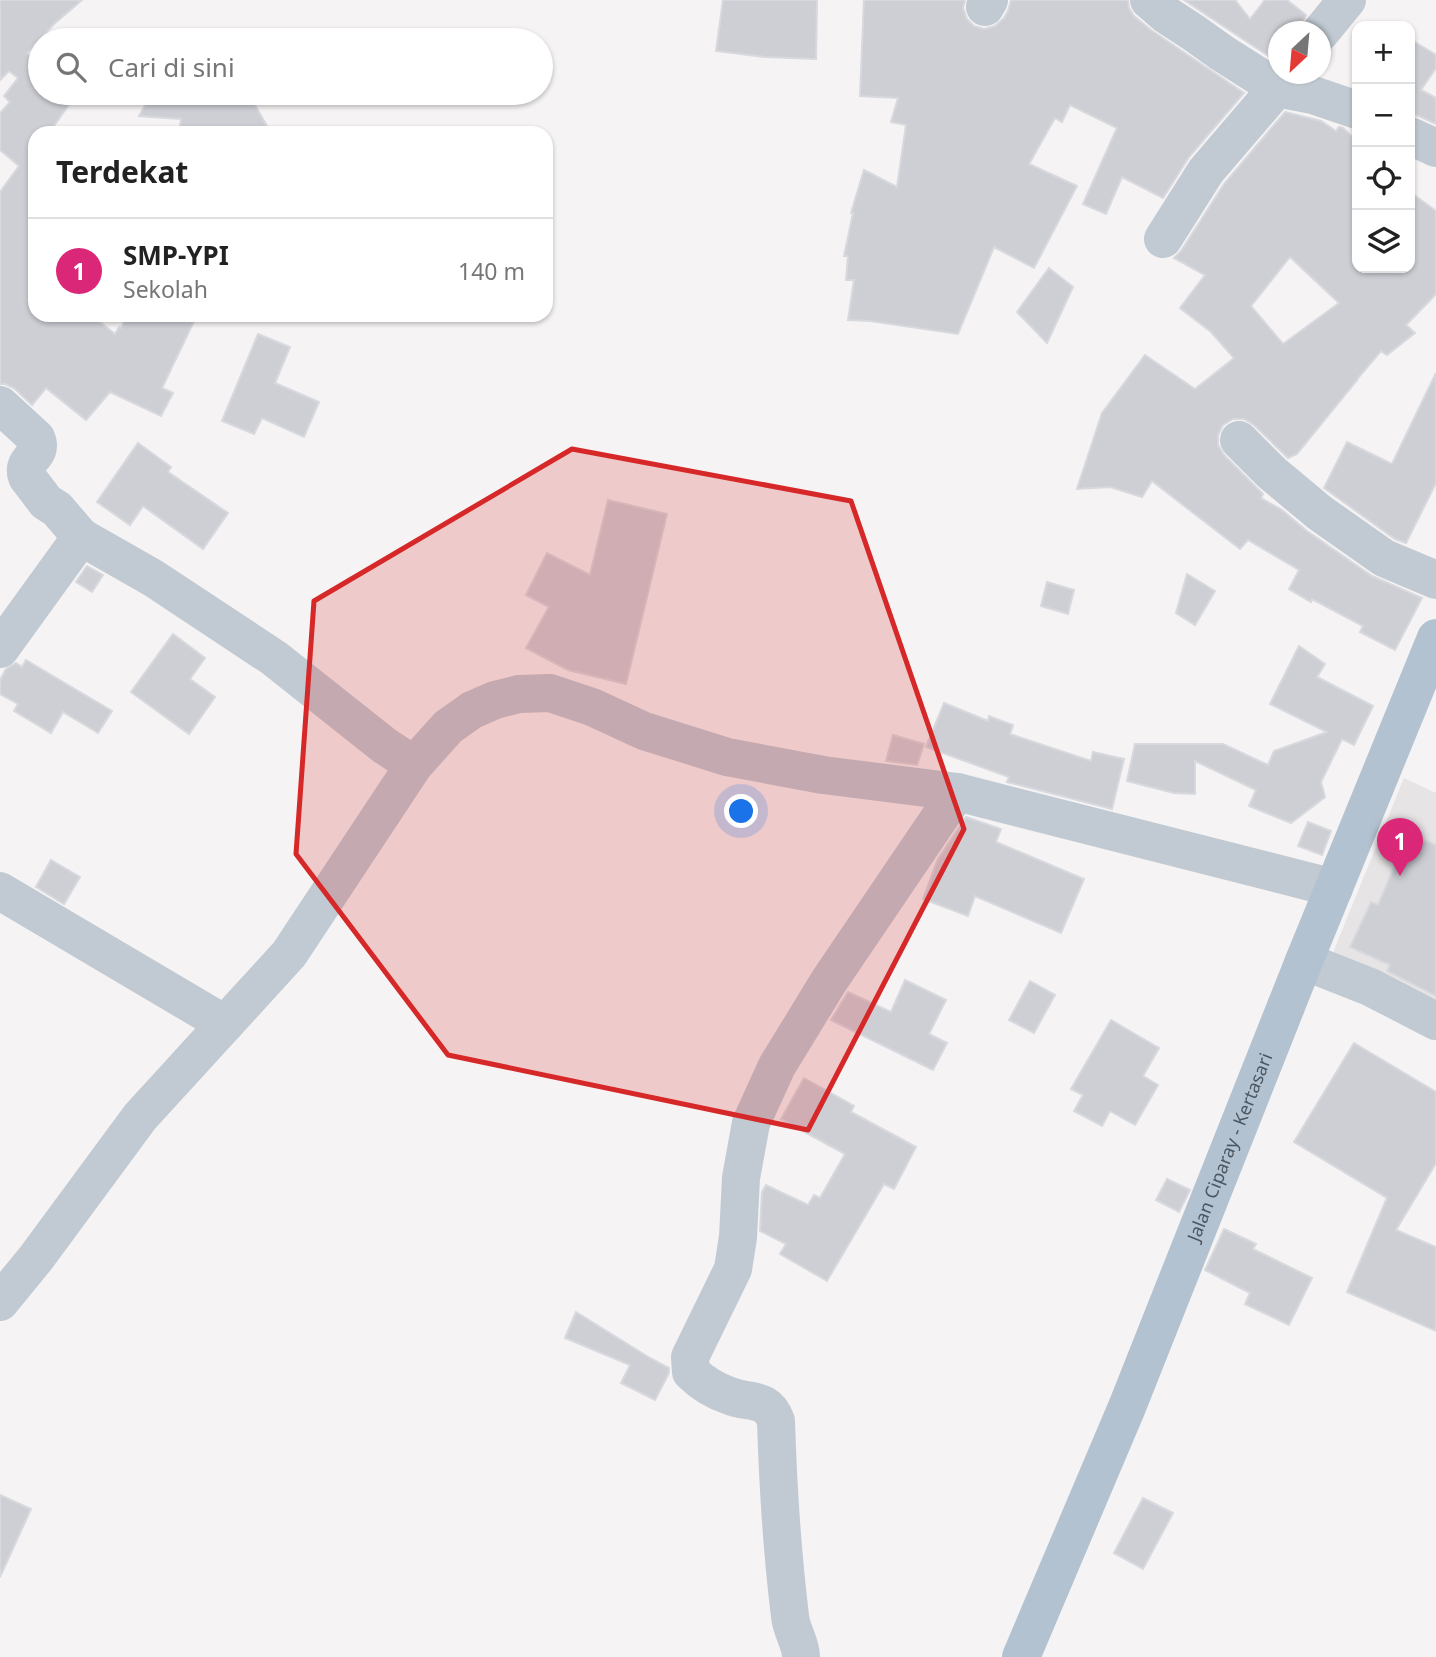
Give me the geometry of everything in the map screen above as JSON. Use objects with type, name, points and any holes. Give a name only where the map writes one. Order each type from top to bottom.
[{"type":"main road","name":"Jalan Ciparay - Kertasari","points":[[1021,1657],[1126,1407],[1436,638]]},
{"type":"street","points":[[1149,0],[1222,53],[1268,74]]},
{"type":"street","points":[[1330,21],[1347,0]]},
{"type":"street","points":[[1163,239],[1206,171],[1280,84]]},
{"type":"street","points":[[1289,84],[1352,108]]},
{"type":"street","points":[[1415,138],[1436,148]]},
{"type":"street","points":[[0,405],[38,442],[38,450],[26,466],[27,477],[46,502],[57,509],[81,537],[153,578],[274,658],[385,746],[414,765]]},
{"type":"street","points":[[1239,440],[1321,513],[1384,558],[1436,580]]},
{"type":"street","points":[[0,649],[81,537]]},
{"type":"street","points":[[0,1302],[36,1258],[140,1117],[289,954],[414,765],[448,727],[471,710],[495,700],[519,694],[550,693],[592,706],[644,731],[727,757],[823,775],[957,792],[1334,888]]},
{"type":"street","points":[[801,1657],[790,1620],[777,1482],[776,1421],[769,1407],[731,1397],[708,1386],[691,1372],[690,1357],[733,1269],[738,1237],[741,1178],[751,1123],[777,1066],[829,981],[957,792]]},
{"type":"street","points":[[0,891],[225,1024]]},
{"type":"street","points":[[1304,961],[1370,987],[1436,1021]]},
{"type":"highlighted area","points":[[572,449],[851,501],[964,829],[808,1130],[448,1055],[296,854],[314,601]]},
{"type":"shaded area","points":[[1404,778],[1436,793],[1436,1010],[1330,960]]},
{"type":"building","points":[[0,0],[82,0],[50,28],[28,28],[28,105],[69,105],[54,126],[28,126],[28,322],[100,322],[115,334],[124,322],[194,322],[162,388],[173,393],[161,416],[110,392],[86,420],[46,388],[32,405],[14,388],[0,384],[0,192],[19,166],[0,150],[0,113],[10,102],[4,96],[18,78],[9,71],[0,80]]},
{"type":"building","points":[[723,0],[817,0],[816,59],[716,51]]},
{"type":"building","points":[[864,0],[965,0],[963,8],[967,19],[974,26],[984,29],[995,26],[1004,18],[1011,0],[1128,0],[1134,16],[1151,30],[1244,93],[1189,157],[1163,198],[1122,177],[1106,214],[1083,204],[1117,128],[1070,105],[1062,122],[1055,118],[1029,164],[1077,186],[1034,268],[994,247],[958,334],[848,320],[854,280],[846,280],[848,256],[844,256],[851,213],[864,170],[897,187],[906,125],[891,122],[898,98],[860,96]]},
{"type":"building","points":[[1184,0],[1235,0],[1250,19],[1265,0],[1287,0],[1306,15],[1303,21],[1268,21],[1268,56]]},
{"type":"building","points":[[1415,42],[1436,55],[1436,68],[1421,90],[1436,98],[1436,124],[1415,115]]},
{"type":"building","points":[[145,105],[255,105],[267,126],[180,126],[181,119],[139,116]]},
{"type":"building","points":[[1285,112],[1321,121],[1336,131],[1339,127],[1343,128],[1352,136],[1352,273],[1415,273],[1415,196],[1436,211],[1436,294],[1406,325],[1415,333],[1387,355],[1381,351],[1297,454],[1288,458],[1254,425],[1244,419],[1233,419],[1223,425],[1218,435],[1218,445],[1224,455],[1263,494],[1261,498],[1282,510],[1307,531],[1372,576],[1422,598],[1395,650],[1360,632],[1363,626],[1289,589],[1299,570],[1248,540],[1240,549],[1152,481],[1142,497],[1110,487],[1077,489],[1102,413],[1145,355],[1195,389],[1234,358],[1211,332],[1180,308],[1205,275],[1174,258],[1224,184]],"holes":[[[1290,257],[1339,303],[1283,344],[1251,306]]]},
{"type":"building","points":[[1049,268],[1073,287],[1047,343],[1017,312]]},
{"type":"building","points":[[258,334],[290,347],[275,383],[319,402],[304,437],[262,418],[254,434],[222,421]]},
{"type":"building","points":[[1436,373],[1436,483],[1406,543],[1395,539],[1324,488],[1347,442],[1392,464]]},
{"type":"building","points":[[138,443],[171,467],[168,472],[228,513],[203,549],[143,506],[130,525],[97,502]]},
{"type":"building","points":[[608,500],[667,514],[626,684],[568,670],[526,648],[549,607],[526,595],[547,553],[590,575]]},
{"type":"building","points":[[87,566],[103,575],[92,592],[76,582]]},
{"type":"building","points":[[1187,574],[1215,591],[1195,625],[1176,613]]},
{"type":"building","points":[[1047,582],[1074,590],[1068,614],[1041,606]]},
{"type":"building","points":[[173,634],[205,658],[190,679],[215,697],[189,734],[131,692]]},
{"type":"building","points":[[1299,646],[1325,664],[1317,677],[1373,706],[1354,745],[1342,739],[1321,782],[1325,797],[1291,823],[1249,806],[1256,790],[1195,761],[1195,794],[1174,793],[1127,781],[1135,744],[1223,744],[1268,765],[1274,751],[1327,732],[1270,704]]},
{"type":"building","points":[[26,660],[112,711],[98,733],[63,712],[51,733],[14,711],[18,704],[0,694],[0,680],[6,669],[16,663],[22,667]]},
{"type":"building","points":[[944,703],[988,721],[989,716],[1013,725],[1010,734],[1091,761],[1093,752],[1124,759],[1112,809],[1007,782],[1009,777],[926,747]]},
{"type":"building","points":[[893,735],[924,744],[917,765],[886,761]]},
{"type":"building","points":[[966,817],[1001,829],[996,842],[1084,879],[1061,933],[975,896],[968,916],[923,899],[938,859]]},
{"type":"building","points":[[1308,822],[1331,831],[1322,855],[1298,846]]},
{"type":"building","points":[[1408,834],[1436,845],[1436,996],[1387,971],[1390,965],[1350,947],[1371,902],[1378,905]]},
{"type":"building","points":[[51,860],[80,877],[64,904],[36,887]]},
{"type":"building","points":[[905,980],[946,1000],[929,1034],[947,1043],[933,1070],[831,1020],[848,992],[891,1012]]},
{"type":"building","points":[[1030,981],[1055,995],[1034,1033],[1009,1020]]},
{"type":"building","points":[[1111,1020],[1159,1048],[1143,1076],[1158,1085],[1135,1125],[1110,1111],[1102,1126],[1074,1111],[1083,1095],[1071,1089]]},
{"type":"building","points":[[1354,1043],[1436,1092],[1436,1163],[1396,1230],[1436,1247],[1436,1331],[1347,1292],[1387,1198],[1294,1142]]},
{"type":"building","points":[[804,1078],[854,1106],[851,1112],[916,1147],[894,1189],[884,1184],[827,1281],[780,1254],[786,1244],[760,1231],[762,1192],[766,1185],[808,1205],[814,1195],[820,1198],[845,1154],[781,1119]]},
{"type":"building","points":[[1167,1179],[1190,1190],[1179,1212],[1156,1200]]},
{"type":"building","points":[[1224,1229],[1256,1244],[1253,1249],[1312,1278],[1289,1325],[1245,1304],[1250,1293],[1205,1270]]},
{"type":"building","points":[[576,1312],[669,1368],[655,1400],[621,1383],[630,1365],[565,1338]]},
{"type":"building","points":[[0,1495],[31,1509],[0,1577]]},
{"type":"building","points":[[1143,1498],[1173,1513],[1143,1569],[1114,1553]]},
{"type":"place","name":"SMP-YPI","points":[[1400,876]]}]
